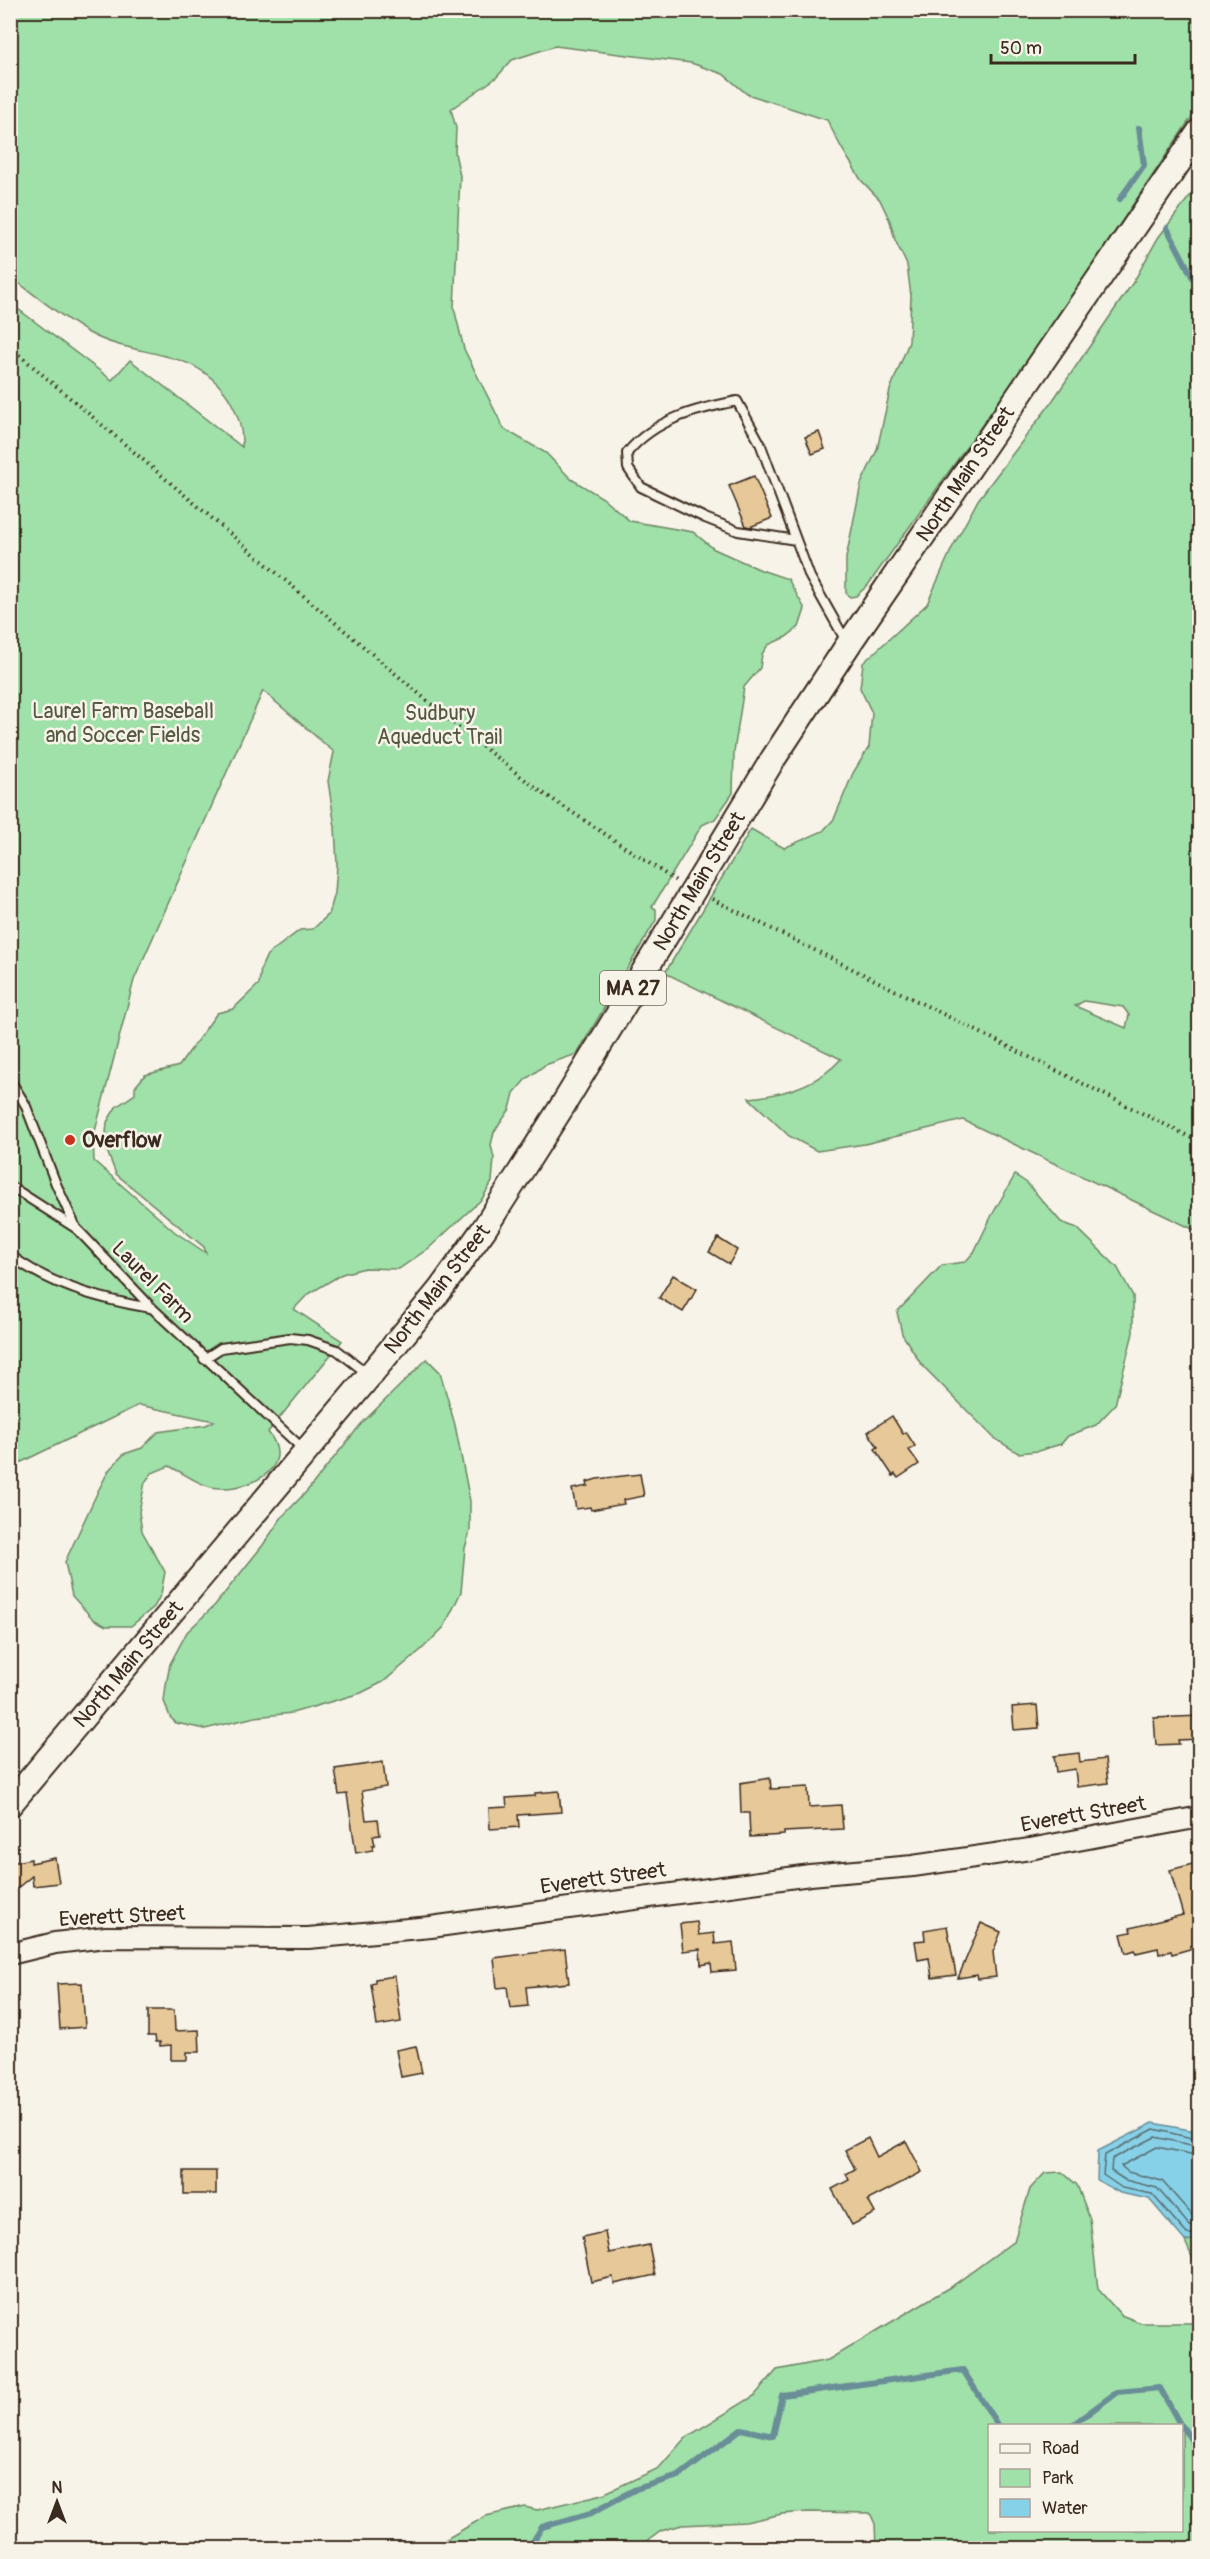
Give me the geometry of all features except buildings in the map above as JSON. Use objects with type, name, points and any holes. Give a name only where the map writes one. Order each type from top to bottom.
[{"type":"main road","name":"North Main Street","points":[[10,1804],[370,1375],[440,1290],[484,1229],[563,1105],[773,759],[848,645],[1200,131]]},
{"type":"street","name":"Everett Street","points":[[10,1954],[55,1943],[106,1937],[308,1938],[392,1931],[810,1875],[913,1866],[1036,1848],[1200,1817]]},
{"type":"lane","points":[[796,540],[738,531],[641,487],[628,468],[627,453],[654,427],[703,407],[737,401],[760,443],[810,577],[848,645]]},
{"type":"lane","name":"Laurel Farm","points":[[10,1080],[25,1104],[56,1184],[77,1229]]},
{"type":"lane","name":"Laurel Farm","points":[[10,1186],[77,1229],[204,1359],[305,1452]]},
{"type":"lane","points":[[10,1255],[51,1280],[108,1299],[152,1308]]},
{"type":"lane","points":[[204,1359],[221,1348],[290,1338],[308,1340],[338,1350],[370,1375]]},
{"type":"path","points":[[10,347],[470,737],[584,822],[666,876],[1200,1142]]},
{"type":"green space","points":[[11,11],[1199,11],[1199,106],[1035,351],[868,585],[856,596],[850,597],[846,593],[846,558],[861,484],[877,450],[890,390],[909,342],[911,296],[907,265],[880,200],[861,180],[827,120],[747,94],[723,74],[691,63],[555,46],[512,60],[496,78],[451,109],[456,128],[455,153],[460,176],[454,308],[464,349],[504,429],[546,453],[571,479],[603,498],[630,521],[693,532],[714,549],[761,570],[788,579],[805,609],[799,627],[786,637],[768,645],[762,654],[760,668],[744,687],[734,752],[733,793],[715,819],[702,825],[652,907],[656,909],[656,920],[577,1054],[545,1065],[525,1080],[514,1093],[510,1109],[494,1132],[491,1145],[494,1158],[492,1182],[482,1199],[429,1248],[399,1269],[365,1268],[342,1274],[307,1295],[294,1309],[342,1341],[268,1432],[276,1446],[277,1458],[272,1468],[263,1476],[251,1483],[238,1486],[211,1487],[169,1466],[152,1473],[145,1482],[139,1512],[142,1531],[165,1572],[161,1594],[154,1607],[131,1626],[106,1626],[93,1619],[72,1596],[65,1562],[109,1470],[124,1454],[142,1448],[158,1432],[206,1425],[214,1421],[139,1405],[11,1467],[10,303],[112,380],[130,360],[242,447],[242,435],[238,417],[230,400],[216,382],[200,370],[183,361],[126,347],[89,333],[11,277]],"holes":[[[263,691],[334,752],[328,781],[335,827],[337,865],[335,893],[329,914],[313,929],[300,930],[267,955],[261,968],[259,984],[233,1009],[217,1013],[179,1066],[145,1075],[135,1087],[135,1094],[116,1107],[107,1122],[105,1146],[116,1174],[204,1247],[206,1253],[175,1232],[94,1161],[93,1139],[134,980]]]},
{"type":"green space","points":[[1199,184],[1199,1232],[963,1120],[865,1144],[817,1151],[789,1136],[749,1098],[799,1087],[822,1076],[841,1059],[665,973],[751,829],[784,848],[823,831],[834,819],[853,773],[869,747],[872,713],[860,688],[863,663],[927,604],[952,548],[978,500],[1051,403],[1134,281],[1158,238]],"holes":[[[1084,1001],[1123,1007],[1129,1015],[1126,1028],[1075,1006]]]},
{"type":"green space","points":[[1015,1175],[1027,1183],[1061,1222],[1077,1228],[1117,1267],[1133,1296],[1133,1333],[1115,1405],[1096,1425],[1068,1436],[1061,1444],[1038,1451],[1018,1453],[994,1438],[921,1364],[902,1334],[897,1312],[942,1265],[965,1262],[974,1252]]},
{"type":"green space","points":[[427,1359],[440,1372],[455,1425],[470,1501],[470,1531],[465,1548],[461,1592],[444,1627],[383,1682],[361,1693],[292,1713],[255,1717],[205,1729],[176,1723],[170,1717],[164,1701],[170,1664],[187,1632],[215,1605],[263,1545],[282,1517],[307,1491],[362,1423]]},
{"type":"green space","points":[[1062,2172],[1077,2185],[1090,2219],[1098,2289],[1121,2315],[1141,2323],[1199,2323],[1199,2548],[876,2548],[875,2524],[870,2513],[808,2512],[782,2514],[746,2522],[682,2525],[661,2531],[638,2548],[431,2548],[486,2516],[525,2507],[537,2510],[603,2494],[659,2468],[685,2438],[754,2396],[777,2370],[828,2360],[955,2284],[1014,2241],[1030,2189],[1045,2173]]},
{"type":"green space","points":[[1199,2239],[1199,2273],[1185,2241]]},
{"type":"water","points":[[1153,2123],[1195,2131],[1199,2136],[1199,2239],[1185,2241],[1149,2199],[1120,2193],[1097,2180],[1098,2151]]},
{"type":"waterway","points":[[1120,199],[1144,165],[1139,128]]},
{"type":"waterway","points":[[1167,228],[1193,278],[1200,282]]},
{"type":"waterway","points":[[529,2548],[542,2527],[591,2513],[636,2489],[679,2476],[741,2429],[773,2436],[782,2395],[963,2370],[997,2424]]},
{"type":"waterway","points":[[1074,2424],[1117,2392],[1160,2388],[1180,2424]]},
{"type":"waterway","points":[[1183,2428],[1200,2453]]},
{"type":"place","name":"Overflow","points":[[70,1140]]},
{"type":"park label","name":"Laurel Farm Baseball and Soccer Fields","points":[[123,723]]},
{"type":"park label","name":"Sudbury Aqueduct Trail","points":[[440,725]]}]
